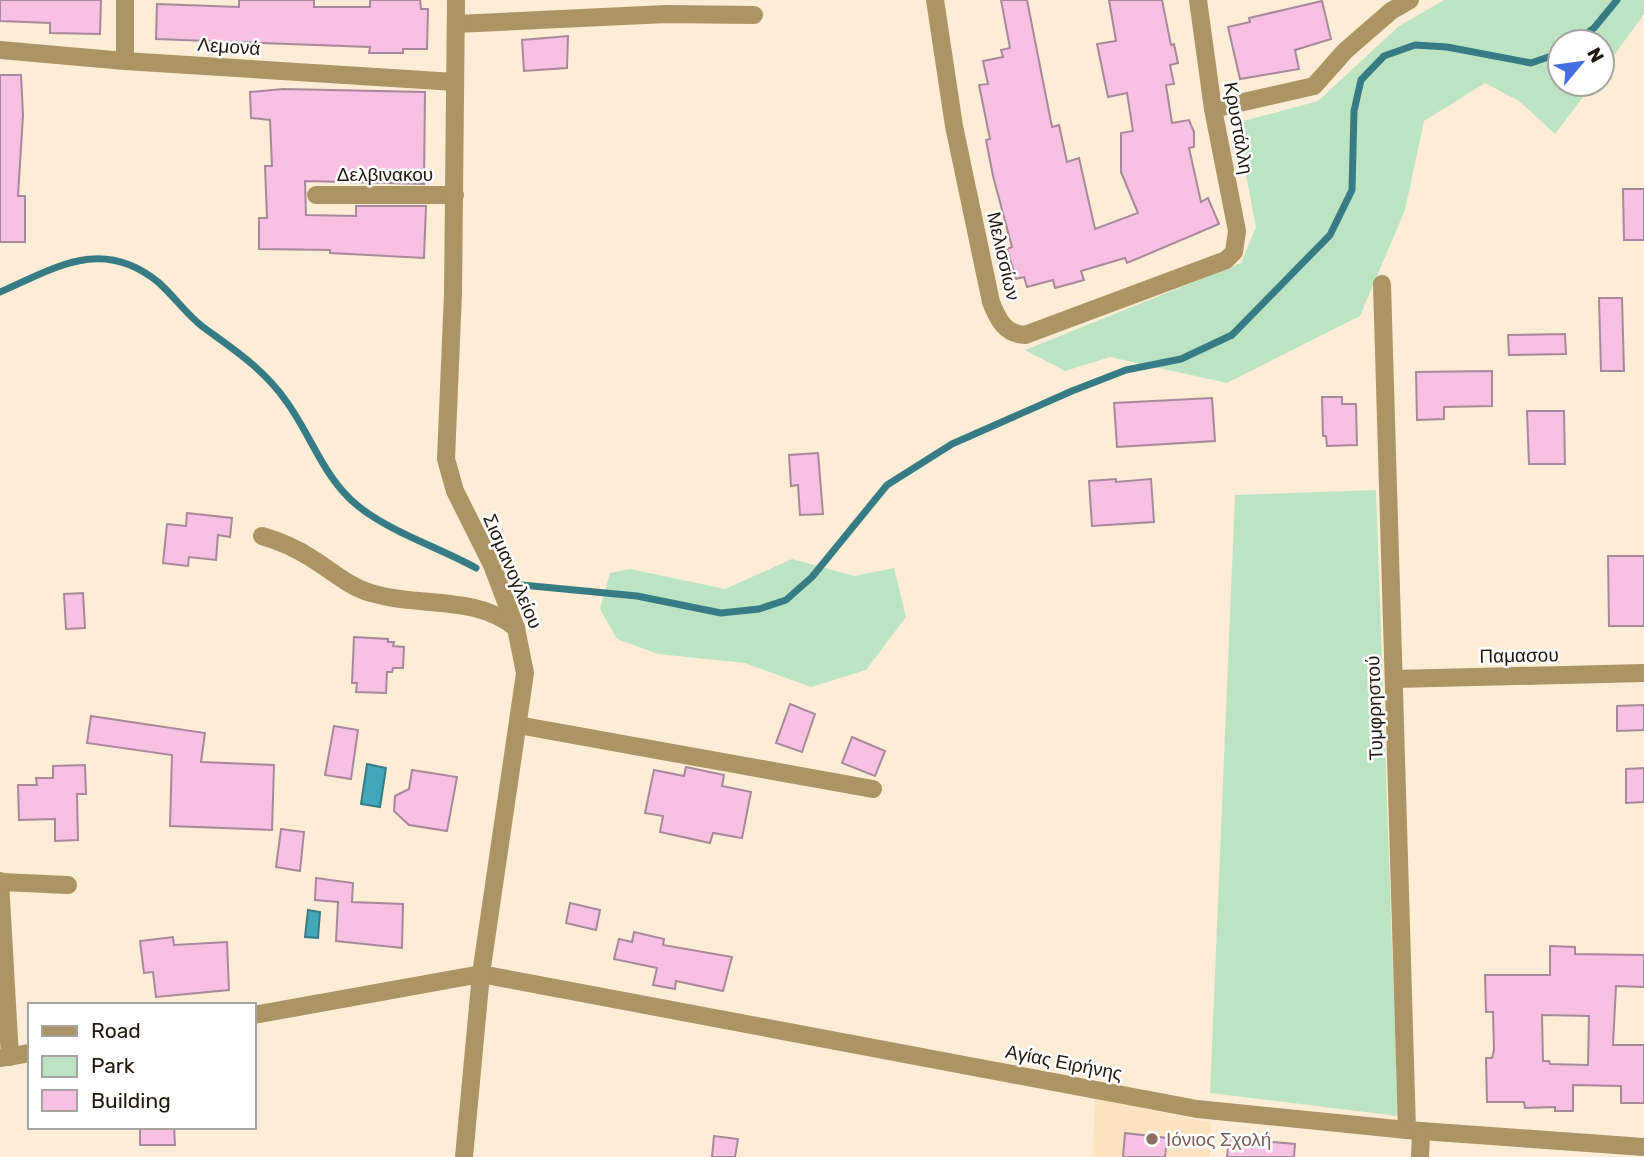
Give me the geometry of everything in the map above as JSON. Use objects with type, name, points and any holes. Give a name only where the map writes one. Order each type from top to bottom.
[{"type":"street","points":[[125,0],[125,61]]},
{"type":"street","name":"Σισμανογλείου","points":[[456,0],[455,195],[446,459],[455,491],[492,565],[516,628],[525,673],[481,974],[464,1157]]},
{"type":"street","name":"Μελισσίων","points":[[935,0],[954,126],[991,302],[1004,327],[1013,334],[1039,332],[1226,260]]},
{"type":"street","name":"Κρυστάλλη","points":[[1198,0],[1213,109],[1237,232],[1234,252],[1226,260]]},
{"type":"street","points":[[1213,109],[1314,86],[1354,43],[1391,11],[1410,0]]},
{"type":"street","points":[[456,24],[666,14],[754,15]]},
{"type":"street","name":"Λεμονά","points":[[0,50],[125,61],[455,82]]},
{"type":"street","name":"Δελβινακου","points":[[316,195],[455,195]]},
{"type":"street","name":"Τυμφρηστού","points":[[1382,284],[1414,1131],[1420,1157]]},
{"type":"street","points":[[262,536],[284,543],[370,593],[468,606],[507,621],[516,628]]},
{"type":"street","name":"Παμασου","points":[[1395,679],[1644,673]]},
{"type":"street","points":[[518,725],[873,789]]},
{"type":"street","points":[[28,1053],[5,1057],[0,881],[68,885]]},
{"type":"street","points":[[256,1015],[481,974]]},
{"type":"street","name":"Αγίας Ειρήνης","points":[[481,974],[1197,1109],[1414,1131],[1644,1147]]},
{"type":"shaded area","name":"Ιόνιος Σχολή","points":[[1095,1099],[1210,1122],[1210,1157],[1093,1157]]},
{"type":"green space","points":[[1444,0],[1644,0],[1644,14],[1616,53],[1616,28],[1546,28],[1546,98],[1582,98],[1555,134],[1519,101],[1485,83],[1424,121],[1405,210],[1360,316],[1227,383],[1110,357],[1065,371],[1025,350],[1241,263],[1256,227],[1236,123],[1318,101],[1399,26]]},
{"type":"green space","points":[[1376,490],[1398,1116],[1210,1093],[1235,495]]},
{"type":"green space","points":[[792,559],[854,576],[894,568],[906,617],[866,670],[811,687],[745,663],[658,654],[617,639],[600,609],[610,573],[630,569],[725,589]]},
{"type":"water","points":[[367,764],[386,768],[380,807],[361,804]]},
{"type":"water","points":[[308,910],[320,912],[318,938],[305,937]]},
{"type":"building","points":[[0,0],[101,0],[100,34],[50,33],[50,23],[0,21]]},
{"type":"building","points":[[239,0],[314,0],[314,7],[370,7],[370,0],[420,0],[421,9],[428,9],[427,49],[403,49],[403,53],[369,53],[370,47],[156,39],[157,4],[239,7]]},
{"type":"building","points":[[1001,0],[1027,0],[1052,127],[1059,125],[1067,162],[1079,158],[1095,229],[1138,213],[1121,172],[1121,133],[1133,131],[1127,93],[1108,97],[1097,44],[1116,41],[1109,0],[1162,0],[1171,45],[1174,44],[1178,63],[1170,65],[1174,84],[1166,85],[1172,123],[1189,120],[1194,132],[1194,147],[1189,148],[1201,202],[1208,198],[1219,224],[1127,263],[1125,258],[1081,271],[1084,280],[1055,288],[1053,280],[1027,287],[1024,277],[1016,279],[1007,249],[1012,247],[986,140],[990,139],[979,85],[988,84],[983,61],[1003,57],[1001,50],[1010,48]]},
{"type":"building","points":[[1322,1],[1331,39],[1295,50],[1299,69],[1240,79],[1228,27],[1250,22],[1249,18]]},
{"type":"building","points":[[568,36],[567,68],[524,71],[522,40]]},
{"type":"building","points":[[0,75],[21,75],[23,115],[18,196],[25,196],[25,242],[0,242]]},
{"type":"building","points":[[283,89],[425,92],[424,184],[305,181],[306,215],[356,216],[356,206],[426,206],[424,258],[330,253],[330,250],[259,249],[259,218],[267,218],[265,166],[272,166],[270,120],[251,118],[250,92]]},
{"type":"building","points":[[1623,189],[1644,189],[1644,240],[1624,240]]},
{"type":"building","points":[[1599,298],[1622,298],[1624,371],[1601,371]]},
{"type":"building","points":[[1565,334],[1566,354],[1509,355],[1508,335]]},
{"type":"building","points":[[1492,371],[1492,406],[1444,407],[1444,419],[1417,420],[1416,372]]},
{"type":"building","points":[[1322,397],[1342,397],[1342,404],[1356,404],[1357,445],[1327,446],[1326,436],[1323,436]]},
{"type":"building","points":[[1212,398],[1215,441],[1117,447],[1114,403]]},
{"type":"building","points":[[1527,411],[1564,411],[1565,464],[1529,464]]},
{"type":"building","points":[[818,453],[823,514],[800,515],[798,485],[791,486],[789,455]]},
{"type":"building","points":[[1116,479],[1116,482],[1151,479],[1154,522],[1092,526],[1089,481]]},
{"type":"building","points":[[187,513],[232,518],[230,537],[218,535],[216,560],[189,557],[188,566],[163,563],[167,524],[186,526]]},
{"type":"building","points":[[1608,556],[1644,556],[1644,626],[1609,626]]},
{"type":"building","points":[[83,593],[85,628],[66,629],[64,594]]},
{"type":"building","points":[[354,637],[388,639],[388,642],[394,642],[393,646],[404,647],[403,668],[393,668],[392,672],[387,672],[386,693],[356,692],[357,683],[352,683]]},
{"type":"building","points":[[790,704],[815,714],[802,752],[776,743]]},
{"type":"building","points":[[1644,705],[1644,730],[1617,731],[1617,706]]},
{"type":"building","points":[[91,716],[205,733],[201,762],[274,765],[272,830],[170,826],[172,755],[87,743]]},
{"type":"building","points":[[334,726],[358,730],[351,779],[325,775]]},
{"type":"building","points":[[852,737],[885,751],[875,776],[842,763]]},
{"type":"building","points":[[85,765],[86,794],[77,794],[78,840],[55,841],[55,819],[19,820],[18,785],[37,785],[36,778],[53,778],[53,766]]},
{"type":"building","points":[[686,767],[724,775],[722,786],[751,792],[742,838],[713,833],[710,843],[660,832],[663,816],[645,813],[654,770],[684,776]]},
{"type":"building","points":[[1644,768],[1644,802],[1626,803],[1626,769]]},
{"type":"building","points":[[412,770],[457,777],[447,831],[409,825],[394,811],[395,796],[409,789]]},
{"type":"building","points":[[281,829],[304,832],[300,871],[276,867]]},
{"type":"building","points":[[316,878],[353,883],[352,902],[403,904],[402,948],[336,941],[338,902],[315,900]]},
{"type":"building","points":[[570,903],[600,910],[596,930],[566,923]]},
{"type":"building","points":[[634,932],[664,939],[663,945],[732,957],[723,991],[676,981],[675,989],[653,985],[657,968],[614,959],[619,939],[632,942]]},
{"type":"building","points":[[173,937],[174,945],[227,942],[229,990],[156,997],[153,972],[144,973],[140,941]]},
{"type":"building","points":[[1550,946],[1575,947],[1575,954],[1644,955],[1644,987],[1616,986],[1613,1045],[1644,1045],[1644,1103],[1621,1103],[1621,1086],[1573,1085],[1573,1111],[1555,1111],[1555,1107],[1525,1108],[1524,1102],[1487,1102],[1486,1058],[1492,1058],[1494,1050],[1493,1012],[1486,1012],[1485,975],[1550,975]],"holes":[[[1542,1015],[1589,1016],[1588,1065],[1550,1064],[1549,1061],[1543,1061]]]},
{"type":"building","points":[[140,1129],[174,1129],[175,1145],[140,1145]]},
{"type":"building","points":[[1125,1133],[1167,1138],[1165,1157],[1123,1157]]},
{"type":"building","points":[[714,1136],[738,1139],[735,1157],[712,1157]]},
{"type":"building","points":[[1229,1138],[1295,1144],[1294,1157],[1227,1157]]},
{"type":"waterway","points":[[1594,28],[1617,0]]},
{"type":"waterway","points":[[522,585],[637,596],[721,613],[759,609],[786,600],[812,577],[887,485],[952,444],[1072,391],[1126,370],[1181,359],[1232,335],[1330,235],[1352,190],[1354,111],[1361,80],[1384,56],[1415,45],[1447,47],[1531,63],[1546,58]]},
{"type":"waterway","points":[[0,292],[59,266],[79,261],[117,261],[137,268],[158,282],[197,322],[268,379],[295,414],[336,483],[358,506],[400,532],[476,568]]},
{"type":"place","name":"Ιόνιος Σχολή","points":[[1152,1139]]}]
